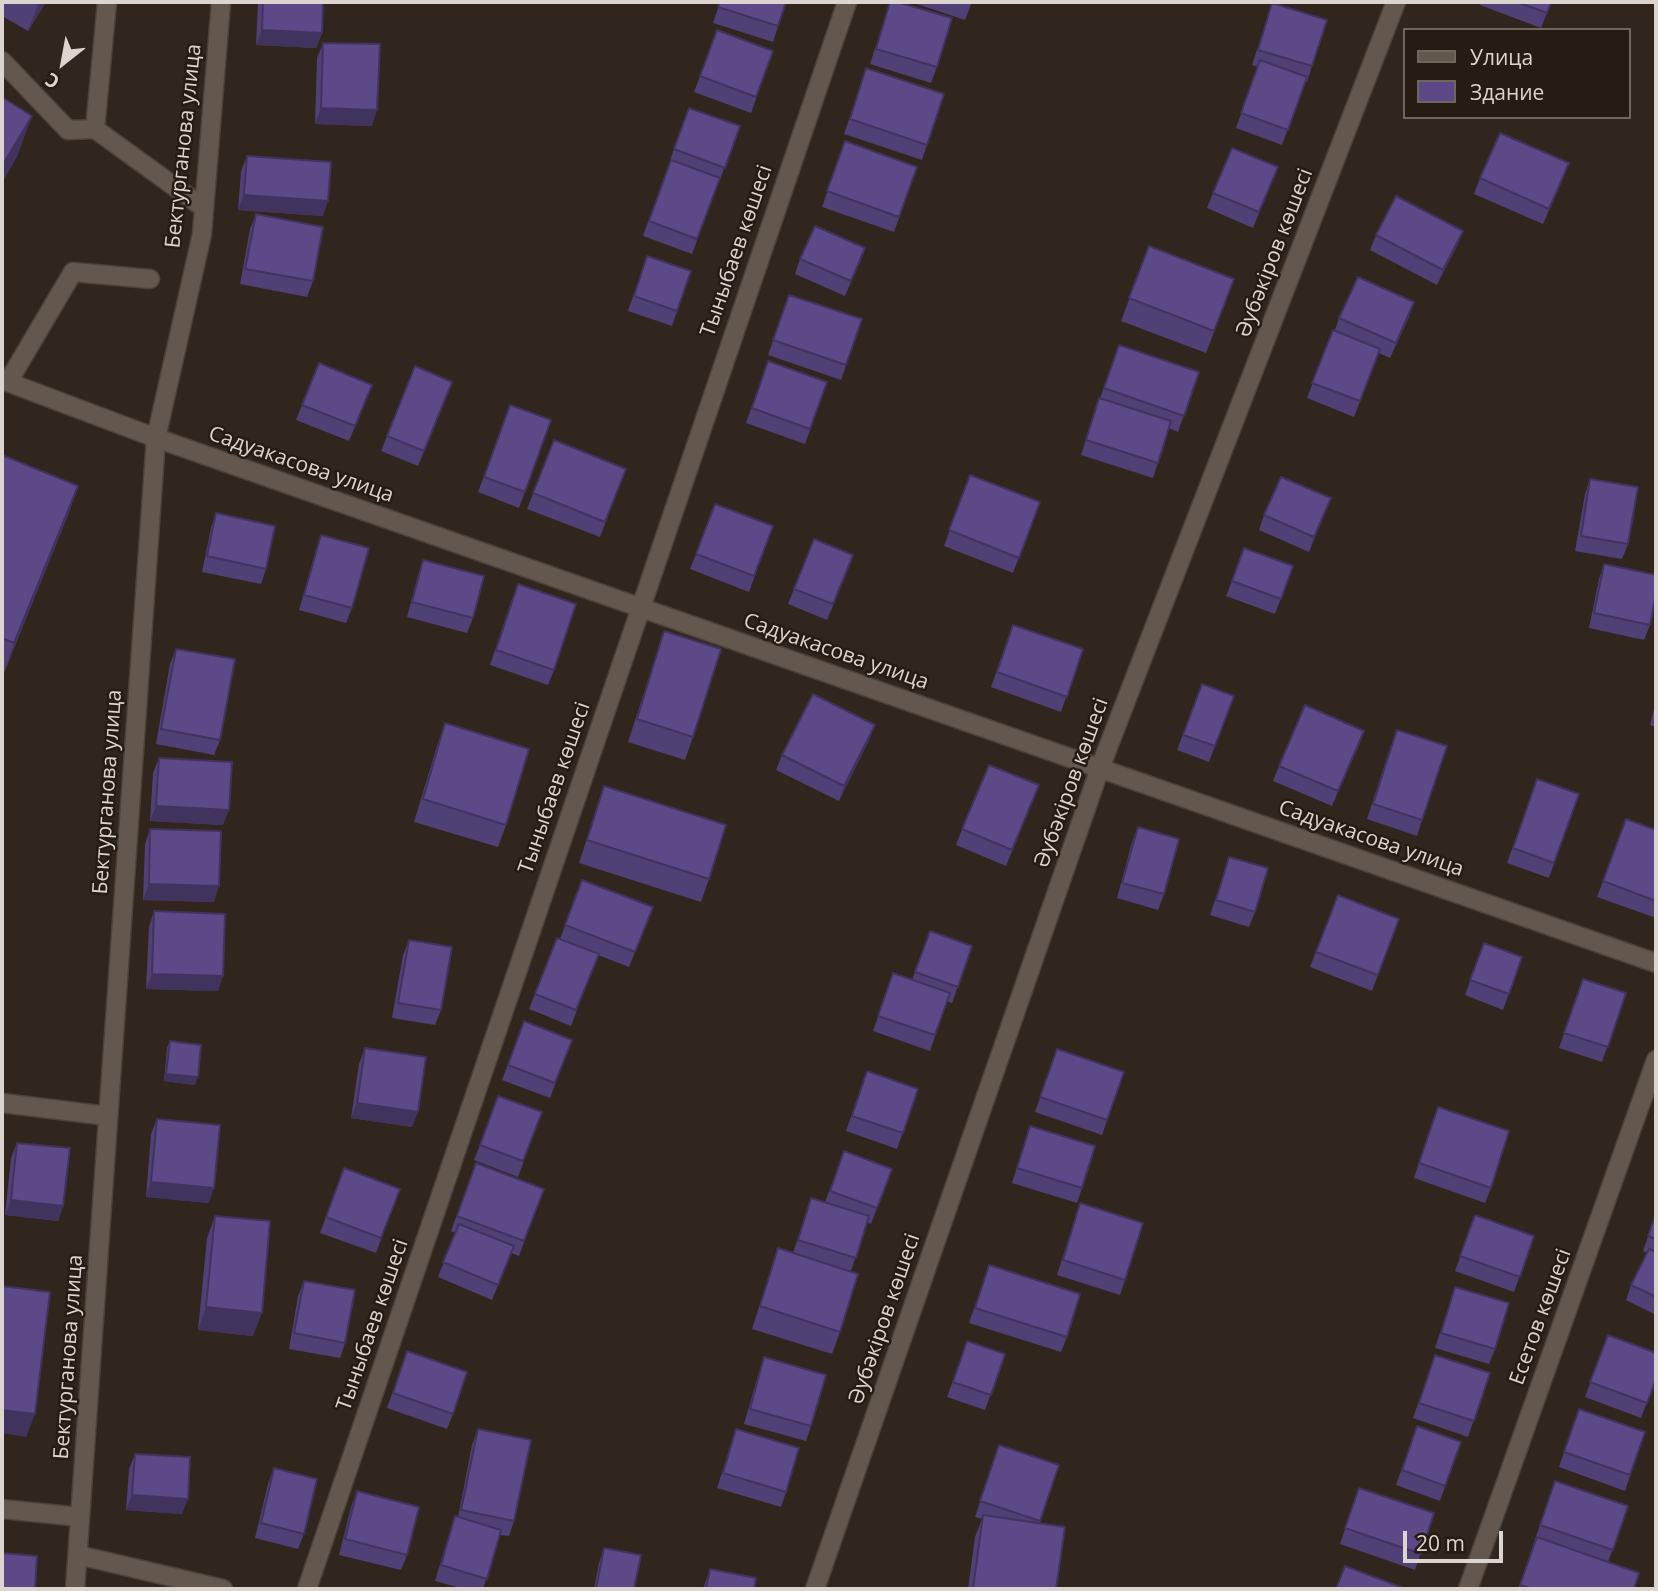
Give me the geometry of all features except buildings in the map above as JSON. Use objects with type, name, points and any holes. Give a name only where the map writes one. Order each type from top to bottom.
[{"type":"street","points":[[95,130],[107,2]]},
{"type":"street","name":"Бектурганова улица","points":[[75,1589],[156,438],[202,234],[221,2]]},
{"type":"street","name":"Тыныбаев көшесі","points":[[307,1589],[846,2]]},
{"type":"street","name":"Әубәкіров көшесі","points":[[815,1589],[1100,768],[1396,2]]},
{"type":"street","points":[[2,61],[68,130],[95,130],[204,208]]},
{"type":"street","points":[[5,381],[73,272],[150,279]]},
{"type":"street","name":"Садуакасова улица","points":[[5,381],[156,438],[1656,964]]},
{"type":"street","name":"Есетов көшесі","points":[[1468,1589],[1656,1060]]},
{"type":"street","points":[[2,1103],[108,1116]]},
{"type":"street","points":[[2,1509],[80,1517]]},
{"type":"street","points":[[78,1556],[223,1589]]}]
